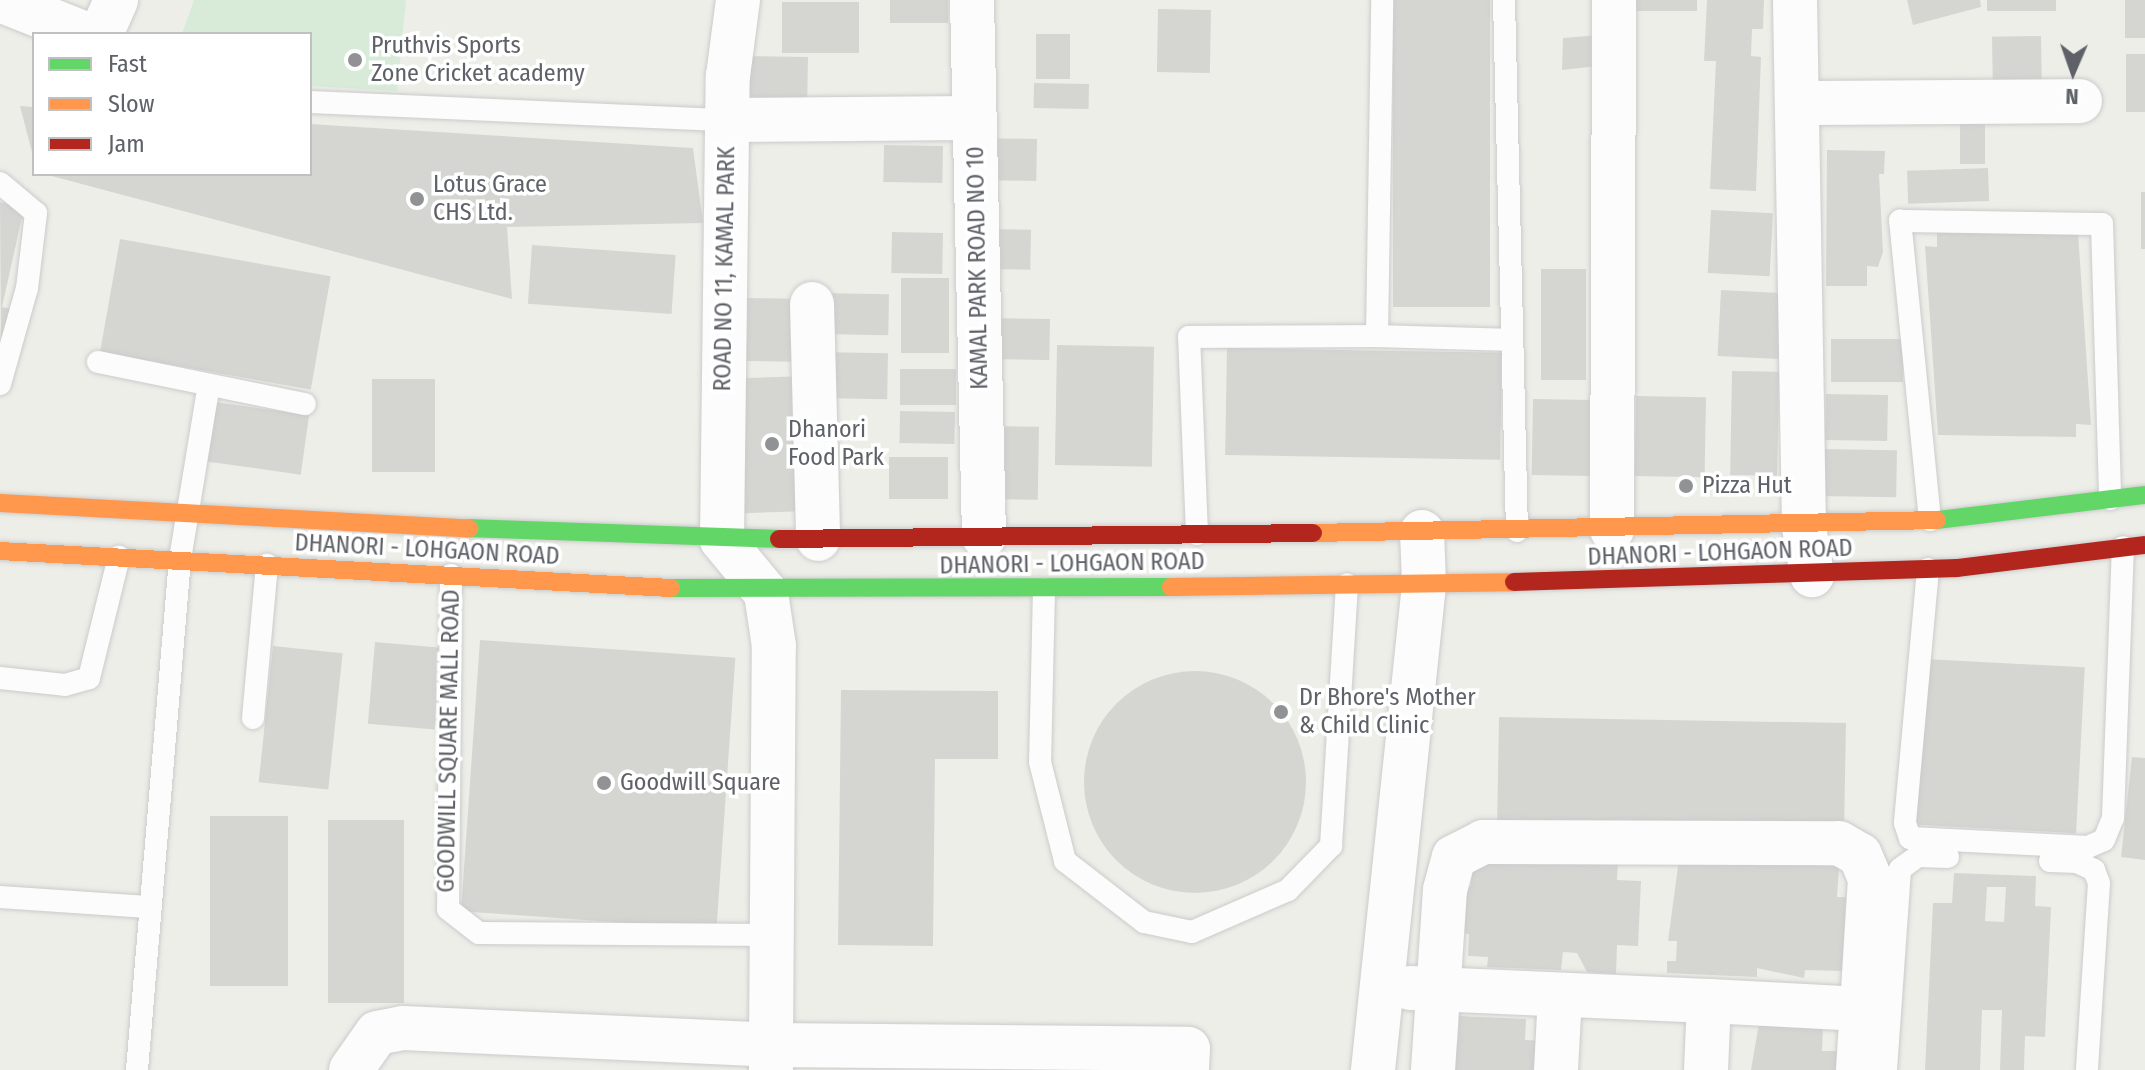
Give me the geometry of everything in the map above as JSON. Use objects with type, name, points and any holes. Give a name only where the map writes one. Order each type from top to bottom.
[{"type":"main road","name":"DHANORI - LOHGAON ROAD","points":[[0,503],[187,516],[722,540],[1804,527],[1930,520],[2145,495]]},
{"type":"main road","name":"DHANORI - LOHGAON ROAD","points":[[0,551],[766,593],[1812,575],[1928,569],[2134,546]]},
{"type":"street","points":[[0,0],[81,32]]},
{"type":"street","points":[[102,32],[116,0]]},
{"type":"street","name":"ROAD NO 11, KAMAL PARK","points":[[722,540],[727,120],[738,0]]},
{"type":"street","name":"KAMAL PARK ROAD NO 10","points":[[972,0],[984,537]]},
{"type":"street","points":[[1612,530],[1614,0]]},
{"type":"street","points":[[1795,0],[1804,527],[1812,575]]},
{"type":"street","points":[[1799,103],[2080,101]]},
{"type":"street","points":[[727,120],[975,118]]},
{"type":"street","points":[[812,304],[818,539]]},
{"type":"street","points":[[1373,1070],[1424,583],[1422,532]]},
{"type":"street","points":[[722,540],[766,593],[779,742],[771,1058]]},
{"type":"street","points":[[1433,1070],[1445,890],[1454,857],[1483,842],[1839,843],[1860,855],[1870,879],[1858,1070]]},
{"type":"street","points":[[1380,987],[1862,1009]]},
{"type":"street","points":[[1556,1070],[1560,997]]},
{"type":"street","points":[[1706,1070],[1709,1001]]},
{"type":"street","points":[[351,1070],[369,1039],[403,1028],[771,1058],[1188,1049],[1187,1070]]},
{"type":"lane","points":[[1377,336],[1382,0]]},
{"type":"lane","points":[[1504,0],[1517,531]]},
{"type":"lane","points":[[312,102],[727,120]]},
{"type":"lane","points":[[0,183],[36,213],[27,288],[0,384]]},
{"type":"lane","points":[[1930,520],[1900,221],[2102,224],[2110,499]]},
{"type":"lane","points":[[1197,534],[1189,337],[1377,336],[1512,340]]},
{"type":"lane","points":[[98,362],[208,389],[305,404]]},
{"type":"lane","points":[[137,1070],[148,907],[180,559],[208,389]]},
{"type":"lane","points":[[1928,569],[1905,823],[1910,838],[2088,847],[2104,840],[2113,818],[2134,546]]},
{"type":"lane","points":[[0,678],[65,685],[89,678],[119,557]]},
{"type":"lane","points":[[253,718],[267,565]]},
{"type":"lane","name":"GOODWILL SQUARE MALL ROAD","points":[[451,575],[448,909],[479,933],[774,935]]},
{"type":"lane","points":[[1044,589],[1040,762],[1065,861],[1144,922],[1192,932],[1288,890],[1331,846],[1347,584]]},
{"type":"lane","points":[[1886,1070],[1900,869],[1918,856],[2077,862],[2094,870],[2099,883],[2087,1070]]},
{"type":"lane","points":[[0,897],[148,907]]},
{"type":"green space","name":"Pruthvis Sports Zone Cricket academy","points":[[194,0],[406,0],[397,91],[312,86],[312,32],[183,32]]},
{"type":"building","points":[[890,0],[948,0],[948,23],[890,23]]},
{"type":"building","points":[[1393,0],[1490,0],[1490,307],[1393,307]]},
{"type":"building","points":[[1625,0],[1697,0],[1697,11],[1625,11]]},
{"type":"building","points":[[1707,0],[1764,0],[1763,29],[1752,29],[1751,56],[1761,57],[1756,191],[1710,189],[1716,61],[1704,61]]},
{"type":"building","points":[[1907,0],[1980,0],[1981,7],[1913,25]]},
{"type":"building","points":[[1987,0],[2056,0],[2056,11],[1987,11]]},
{"type":"building","points":[[2125,0],[2145,0],[2145,38],[2125,38]]},
{"type":"building","points":[[782,2],[859,2],[859,53],[782,53]]},
{"type":"building","points":[[1158,9],[1211,10],[1210,73],[1157,72]]},
{"type":"building","points":[[1036,34],[1070,34],[1070,79],[1036,79]]},
{"type":"building","points":[[1600,35],[1598,66],[1562,70],[1563,38]]},
{"type":"building","points":[[2041,36],[2042,84],[1993,85],[1992,37]]},
{"type":"building","points":[[2126,54],[2145,54],[2145,112],[2126,112]]},
{"type":"building","points":[[744,56],[808,57],[807,102],[743,101]]},
{"type":"building","points":[[1034,83],[1089,84],[1089,109],[1034,108]]},
{"type":"building","points":[[20,106],[32,107],[32,152]]},
{"type":"building","name":"Lotus Grace CHS Ltd.","points":[[312,124],[693,148],[703,223],[507,227],[512,299],[52,176],[312,176]]},
{"type":"building","points":[[1960,124],[1985,124],[1985,164],[1960,164]]},
{"type":"building","points":[[981,138],[1037,139],[1036,181],[980,180]]},
{"type":"building","points":[[884,145],[943,146],[942,183],[883,182]]},
{"type":"building","points":[[1827,150],[1885,151],[1884,174],[1879,174],[1883,252],[1878,267],[1867,266],[1867,286],[1826,286]]},
{"type":"building","points":[[1988,168],[1989,201],[1908,204],[1907,171]]},
{"type":"building","points":[[2141,192],[2145,192],[2145,249],[2141,249]]},
{"type":"building","points":[[0,202],[24,208],[2,307],[17,310],[1,338]]},
{"type":"building","points":[[1711,210],[1773,213],[1770,276],[1708,273]]},
{"type":"building","points":[[983,229],[1031,230],[1030,270],[982,269]]},
{"type":"building","points":[[1937,231],[2078,233],[2091,425],[2076,424],[2076,437],[1938,435],[1925,246],[1937,247]]},
{"type":"building","points":[[892,232],[943,233],[942,274],[891,273]]},
{"type":"building","points":[[120,239],[331,276],[311,389],[100,352]]},
{"type":"building","points":[[532,245],[676,255],[672,314],[528,304]]},
{"type":"building","points":[[1541,269],[1586,269],[1586,380],[1541,380]]},
{"type":"building","points":[[901,278],[949,278],[949,353],[901,353]]},
{"type":"building","points":[[1721,290],[1782,293],[1778,359],[1718,356]]},
{"type":"building","points":[[821,293],[889,294],[888,335],[820,334]]},
{"type":"building","points":[[747,298],[796,299],[795,362],[746,361]]},
{"type":"building","points":[[986,318],[1050,319],[1049,360],[985,359]]},
{"type":"building","points":[[1831,339],[1903,339],[1903,382],[1831,382]]},
{"type":"building","points":[[1057,345],[1154,347],[1152,467],[1055,465]]},
{"type":"building","points":[[1227,348],[1502,353],[1500,460],[1225,455]]},
{"type":"building","points":[[821,352],[888,353],[887,399],[820,398]]},
{"type":"building","points":[[900,369],[956,369],[956,405],[900,405]]},
{"type":"building","points":[[1732,371],[1779,372],[1777,476],[1730,475]]},
{"type":"building","name":"Dhanori Food Park","points":[[805,376],[810,511],[743,513],[738,378]]},
{"type":"building","points":[[372,379],[435,379],[435,472],[372,472]]},
{"type":"building","points":[[1826,394],[1888,395],[1887,441],[1825,440]]},
{"type":"building","points":[[1636,396],[1706,397],[1705,477],[1635,476]]},
{"type":"building","points":[[1533,399],[1592,400],[1591,476],[1532,475]]},
{"type":"building","points":[[215,402],[309,415],[301,475],[207,461]]},
{"type":"building","points":[[900,411],[955,412],[954,444],[899,443]]},
{"type":"building","points":[[992,426],[1039,427],[1038,500],[991,499]]},
{"type":"building","points":[[1820,449],[1897,450],[1896,497],[1819,496]]},
{"type":"building","points":[[889,457],[948,457],[948,499],[889,499]]},
{"type":"building","name":"Goodwill Square","points":[[480,640],[735,658],[716,929],[461,911]]},
{"type":"building","points":[[375,642],[442,648],[435,730],[368,724]]},
{"type":"building","points":[[273,646],[343,653],[328,790],[259,782]]},
{"type":"building","points":[[1925,659],[2085,667],[2076,833],[1916,825]]},
{"type":"building","points":[[1195,671],[1217,673],[1237,680],[1257,690],[1273,704],[1287,720],[1297,740],[1304,760],[1304,804],[1297,824],[1287,844],[1273,860],[1257,874],[1237,884],[1217,891],[1195,893],[1173,891],[1153,884],[1133,874],[1117,860],[1103,844],[1093,824],[1086,804],[1084,782],[1086,760],[1093,740],[1103,720],[1117,704],[1133,690],[1153,680],[1173,673]]},
{"type":"building","points":[[841,690],[998,691],[998,759],[935,759],[933,946],[838,945]]},
{"type":"building","points":[[1499,717],[1846,723],[1844,832],[1497,826]]},
{"type":"building","points":[[2132,757],[2145,758],[2145,860],[2121,857]]},
{"type":"building","points":[[210,816],[288,816],[288,986],[210,986]]},
{"type":"building","points":[[328,820],[404,820],[404,1003],[328,1003]]},
{"type":"building","points":[[1472,855],[1618,861],[1617,880],[1641,881],[1638,946],[1617,945],[1616,974],[1587,972],[1577,953],[1563,952],[1561,970],[1487,967],[1488,957],[1468,956],[1469,934],[1456,932],[1457,885],[1471,886]]},
{"type":"building","points":[[1679,859],[1839,866],[1837,897],[1846,897],[1842,971],[1805,970],[1804,978],[1757,968],[1757,977],[1667,973],[1667,961],[1676,961],[1677,941],[1668,941]]},
{"type":"building","points":[[1954,873],[2036,876],[2035,906],[2051,907],[2045,1037],[2025,1036],[2024,1070],[2000,1070],[2002,1010],[1982,1010],[1980,1070],[1925,1070],[1933,903],[1952,903]],"holes":[[[1987,887],[2006,887],[2004,922],[1985,921]]]},
{"type":"building","points":[[1459,1016],[1526,1019],[1525,1040],[1546,1041],[1545,1070],[1443,1070],[1444,1041],[1458,1042]]},
{"type":"building","points":[[1759,1023],[1823,1026],[1822,1051],[1841,1051],[1841,1070],[1751,1070]]},
{"type":"traffic: fast","points":[[1937,520],[2145,495]]},
{"type":"traffic: fast","points":[[469,528],[779,539]]},
{"type":"traffic: fast","points":[[671,588],[1171,587]]},
{"type":"traffic: slow","points":[[0,503],[469,528]]},
{"type":"traffic: slow","points":[[1313,533],[1937,520]]},
{"type":"traffic: slow","points":[[0,551],[671,588]]},
{"type":"traffic: slow","points":[[1171,587],[1514,582]]},
{"type":"traffic: jam","points":[[779,539],[1313,533]]},
{"type":"traffic: jam","points":[[1514,582],[1957,568],[2145,545]]},
{"type":"place","name":"Pruthvis Sports Zone Cricket academy","points":[[355,60]]},
{"type":"place","name":"Lotus Grace CHS Ltd.","points":[[417,199]]},
{"type":"place","name":"Dhanori Food Park","points":[[772,444]]},
{"type":"place","name":"Pizza Hut","points":[[1686,486]]},
{"type":"place","name":"Dr Bhore's Mother & Child Clinic","points":[[1281,712]]},
{"type":"place","name":"Goodwill Square","points":[[604,783]]}]
